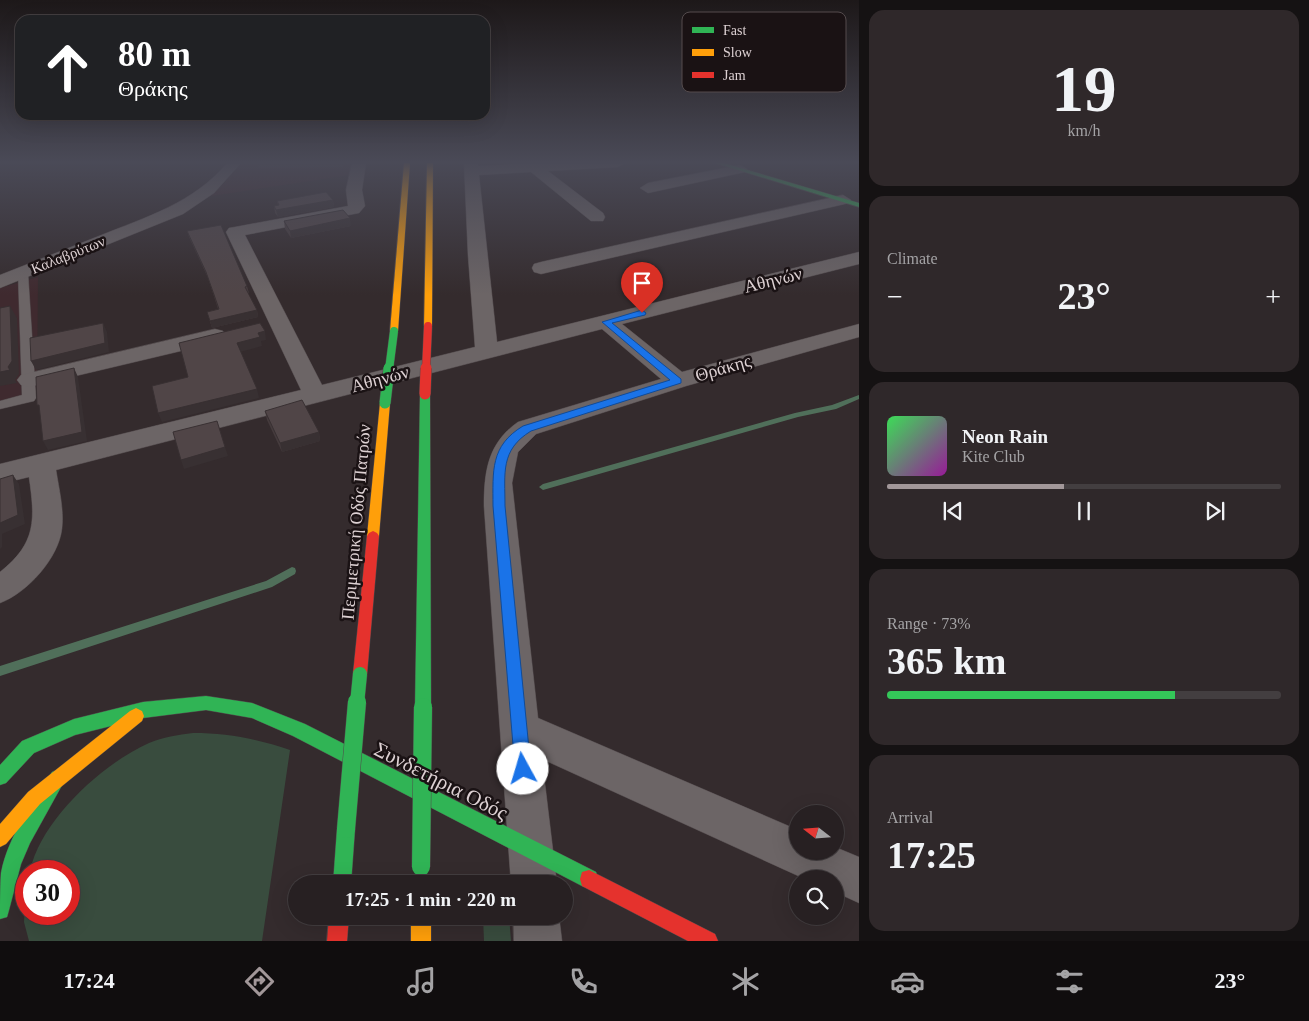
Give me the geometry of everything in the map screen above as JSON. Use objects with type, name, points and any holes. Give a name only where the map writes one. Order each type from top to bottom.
[{"type":"main road","name":"Περιμετρική Οδός Πατρών","points":[[343,875],[385,403],[394,331],[404,207]]},
{"type":"main road","points":[[421,872],[425,394],[429,207]]},
{"type":"main road","name":"Συνδετήρια Οδός","points":[[0,777],[28,747],[74,727],[143,710],[206,703],[252,712],[299,730],[708,941]]},
{"type":"main road","points":[[0,838],[34,798],[143,710]]},
{"type":"main road","points":[[0,763],[28,747]]},
{"type":"main road","points":[[0,910],[12,864],[23,838],[58,778]]},
{"type":"main road","points":[[338,941],[339,925]]},
{"type":"main road","points":[[421,925],[421,941]]},
{"type":"street","name":"Καλαβρύτων","points":[[0,282],[167,215],[180,207]]},
{"type":"street","points":[[315,396],[259,325],[235,232],[353,210],[356,207]]},
{"type":"street","points":[[474,207],[487,351]]},
{"type":"street","points":[[584,207],[597,217]]},
{"type":"street","points":[[541,268],[832,207]]},
{"type":"street","name":"Αθηνών","points":[[0,474],[859,258]]},
{"type":"street","points":[[606,322],[678,381]]},
{"type":"street","points":[[29,380],[259,325]]},
{"type":"street","name":"Θράκης","points":[[533,875],[499,506],[499,474],[504,450],[514,436],[527,428],[678,381],[859,330]]},
{"type":"street","points":[[0,589],[10,584],[30,562],[46,536],[47,519],[41,464]]},
{"type":"street","points":[[519,729],[859,880]]},
{"type":"street","points":[[537,925],[538,941]]},
{"type":"lane","points":[[0,405],[30,398],[23,273]]},
{"type":"shaded area","points":[[38,277],[37,393],[0,403],[0,288]]},
{"type":"green space","points":[[193,733],[242,737],[290,750],[262,941],[29,941],[25,925],[80,925],[80,860],[33,860],[47,832],[76,796],[112,765],[149,743],[176,735]]},
{"type":"green space","points":[[483,925],[510,925],[511,941],[484,941]]},
{"type":"building","points":[[274,207],[294,207],[276,210]]},
{"type":"building","points":[[343,210],[350,218],[290,231],[284,221]]},
{"type":"building","points":[[221,225],[247,286],[245,287],[257,310],[210,321],[207,312],[219,309],[206,272],[187,231]]},
{"type":"building","points":[[10,306],[12,361],[8,367],[10,370],[0,372],[0,308]]},
{"type":"building","points":[[103,323],[105,343],[31,361],[30,338]]},
{"type":"building","points":[[260,323],[265,331],[258,333],[260,337],[237,343],[257,389],[158,413],[152,386],[188,377],[179,343]]},
{"type":"building","points":[[74,368],[82,432],[43,441],[39,405],[37,405],[36,377]]},
{"type":"building","points":[[302,400],[319,432],[280,443],[265,411]]},
{"type":"building","points":[[217,421],[225,447],[181,460],[173,432]]},
{"type":"building","points":[[13,475],[18,515],[0,523],[0,479]]},
{"type":"waterway","points":[[543,487],[797,415],[834,407],[859,397]]},
{"type":"waterway","points":[[0,671],[269,584],[292,571]]},
{"type":"traffic: fast","points":[[385,403],[394,331]]},
{"type":"traffic: fast","points":[[423,707],[425,394]]},
{"type":"traffic: fast","points":[[346,829],[360,674]]},
{"type":"traffic: fast","points":[[0,777],[28,747],[74,727],[143,710],[206,703],[252,711],[299,730],[589,879]]},
{"type":"traffic: fast","points":[[421,867],[423,707]]},
{"type":"traffic: fast","points":[[0,910],[12,864],[23,837],[58,778]]},
{"type":"traffic: fast","points":[[343,875],[346,829]]},
{"type":"traffic: slow","points":[[394,331],[404,207]]},
{"type":"traffic: slow","points":[[428,326],[429,207]]},
{"type":"traffic: slow","points":[[373,536],[385,403]]},
{"type":"traffic: slow","points":[[0,838],[34,798],[136,716]]},
{"type":"traffic: slow","points":[[421,925],[421,941]]},
{"type":"traffic: jam","points":[[425,394],[428,326]]},
{"type":"traffic: jam","points":[[360,674],[373,536]]},
{"type":"traffic: jam","points":[[589,879],[708,941]]},
{"type":"traffic: jam","points":[[337,941],[338,925]]},
{"type":"route","points":[[523,769],[499,506],[499,468],[504,450],[514,436],[527,428],[678,381],[606,322],[642,313]]}]
